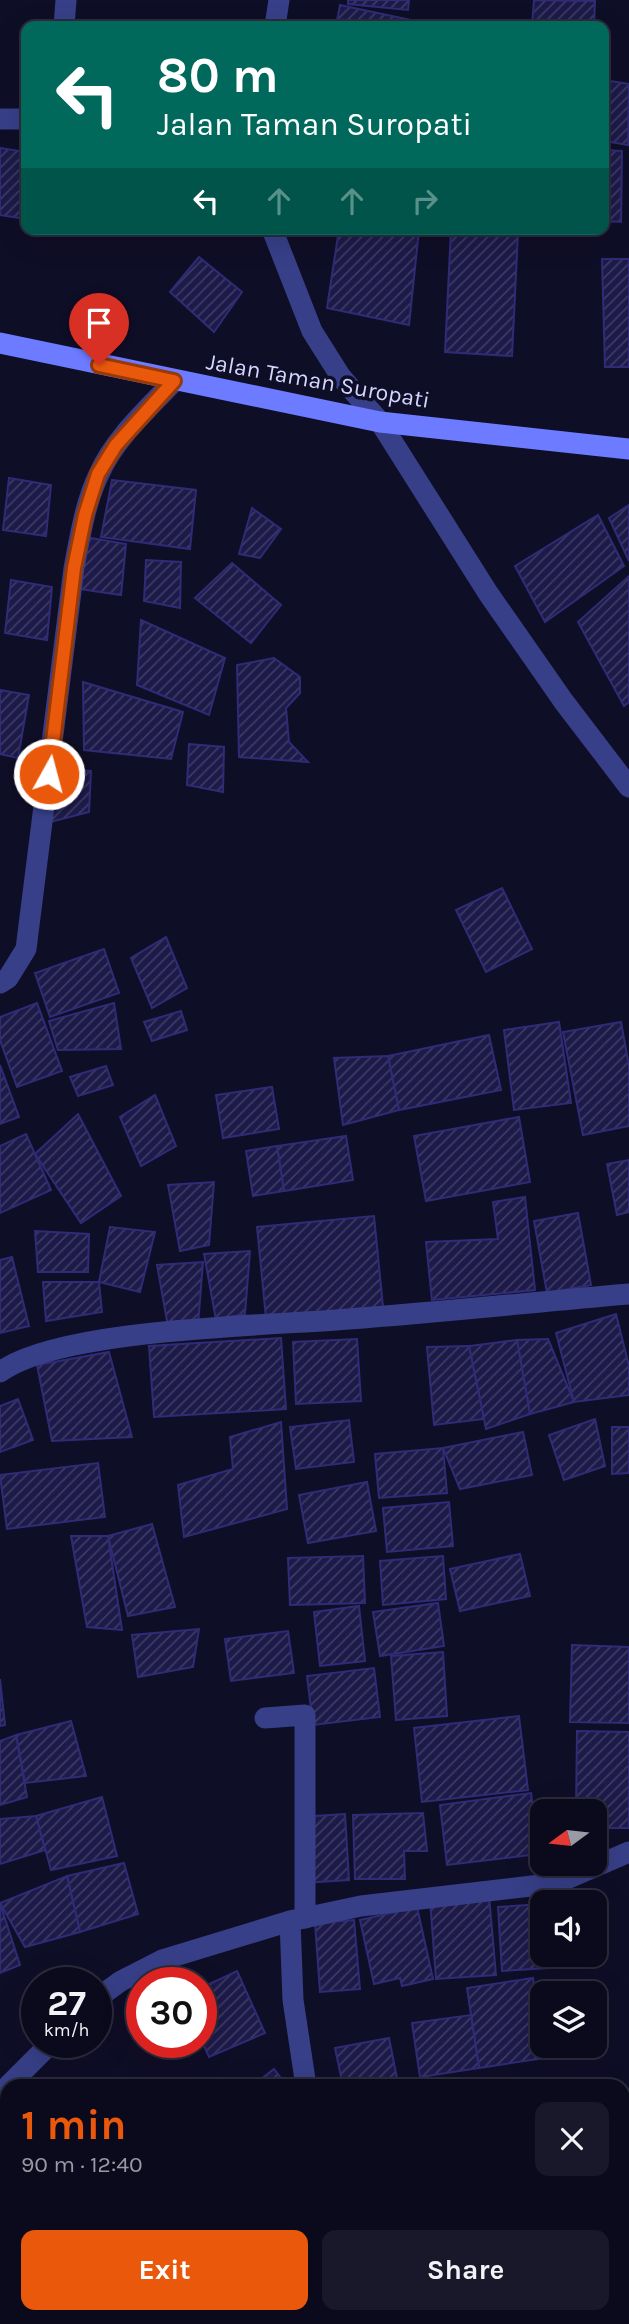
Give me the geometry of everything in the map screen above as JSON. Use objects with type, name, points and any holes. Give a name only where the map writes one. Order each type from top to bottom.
[{"type":"street","points":[[64,21],[66,0]]},
{"type":"street","points":[[276,21],[279,0]]},
{"type":"street","points":[[0,119],[21,119]]},
{"type":"street","points":[[274,235],[312,331],[341,377],[380,422],[488,593],[564,702],[629,787]]},
{"type":"street","name":"Jalan Taman Suropati","points":[[0,343],[380,422],[629,449]]},
{"type":"street","points":[[0,983],[8,978],[26,949],[74,568],[85,515],[98,474],[116,445],[174,381]]},
{"type":"street","points":[[0,1373],[22,1359],[39,1354],[132,1336],[629,1294]]},
{"type":"street","points":[[265,1718],[305,1715],[295,2014],[305,2079]]},
{"type":"street","points":[[112,1987],[162,1960],[298,1920],[361,1906],[557,1883],[629,1852]]},
{"type":"street","points":[[16,2079],[36,2058]]},
{"type":"building","points":[[348,0],[409,0],[408,10],[348,4]]},
{"type":"building","points":[[534,0],[595,1],[594,21],[532,21]]},
{"type":"building","points":[[340,5],[416,21],[337,21]]},
{"type":"building","points":[[609,81],[629,84],[628,145],[609,142]]},
{"type":"building","points":[[0,148],[21,151],[21,218],[0,215]]},
{"type":"building","points":[[609,150],[622,151],[621,222],[609,221]]},
{"type":"building","points":[[338,235],[418,235],[409,325],[327,308]]},
{"type":"building","points":[[451,235],[518,235],[512,356],[445,352]]},
{"type":"building","points":[[199,257],[242,292],[214,332],[170,292]]},
{"type":"building","points":[[602,259],[629,259],[629,367],[605,367]]},
{"type":"building","points":[[9,478],[51,485],[46,536],[3,530]]},
{"type":"building","points":[[112,480],[196,490],[190,549],[101,537]]},
{"type":"building","points":[[629,505],[629,561],[609,518]]},
{"type":"building","points":[[252,508],[281,529],[260,558],[239,554]]},
{"type":"building","points":[[598,515],[624,566],[545,622],[515,566]]},
{"type":"building","points":[[85,537],[126,544],[121,595],[79,589]]},
{"type":"building","points":[[146,560],[181,562],[180,608],[144,601]]},
{"type":"building","points":[[232,563],[281,605],[251,643],[195,598]]},
{"type":"building","points":[[629,576],[629,702],[624,706],[578,622]]},
{"type":"building","points":[[11,580],[52,587],[47,640],[5,633]]},
{"type":"building","points":[[141,620],[225,658],[209,715],[137,685]]},
{"type":"building","points":[[274,658],[300,677],[300,693],[286,708],[289,742],[308,762],[239,757],[237,665]]},
{"type":"building","points":[[83,682],[183,712],[171,759],[84,750]]},
{"type":"building","points":[[0,690],[29,695],[18,758],[0,754]]},
{"type":"building","points":[[189,744],[224,747],[223,792],[187,785]]},
{"type":"building","points":[[58,768],[91,771],[89,812],[47,823]]},
{"type":"building","points":[[502,888],[532,949],[486,972],[456,910]]},
{"type":"building","points":[[166,937],[187,988],[152,1008],[131,958]]},
{"type":"building","points":[[104,949],[119,993],[50,1017],[35,973]]},
{"type":"building","points":[[37,1003],[62,1071],[17,1087],[0,1040],[0,1017]]},
{"type":"building","points":[[114,1003],[121,1049],[58,1050],[49,1021]]},
{"type":"building","points":[[181,1011],[187,1030],[152,1041],[144,1022]]},
{"type":"building","points":[[559,1022],[571,1103],[514,1110],[504,1030]]},
{"type":"building","points":[[621,1022],[629,1066],[629,1126],[583,1135],[563,1032]]},
{"type":"building","points":[[489,1035],[501,1090],[399,1110],[388,1056]]},
{"type":"building","points":[[388,1056],[399,1110],[343,1125],[334,1058]]},
{"type":"building","points":[[0,1065],[19,1117],[0,1124]]},
{"type":"building","points":[[106,1066],[113,1085],[78,1096],[70,1077]]},
{"type":"building","points":[[272,1087],[279,1129],[223,1138],[216,1095]]},
{"type":"building","points":[[155,1095],[176,1146],[141,1166],[120,1117]]},
{"type":"building","points":[[78,1114],[121,1196],[81,1223],[35,1154]]},
{"type":"building","points":[[519,1117],[530,1182],[426,1201],[414,1136]]},
{"type":"building","points":[[26,1134],[51,1190],[0,1213],[0,1146]]},
{"type":"building","points":[[346,1136],[353,1180],[284,1191],[277,1146]]},
{"type":"building","points":[[277,1146],[284,1191],[253,1196],[246,1151]]},
{"type":"building","points":[[629,1160],[629,1212],[617,1215],[607,1164]]},
{"type":"building","points":[[214,1182],[209,1245],[180,1251],[168,1185]]},
{"type":"building","points":[[525,1197],[535,1290],[432,1300],[426,1242],[498,1239],[493,1202]]},
{"type":"building","points":[[578,1213],[591,1285],[547,1293],[534,1221]]},
{"type":"building","points":[[374,1216],[383,1307],[266,1318],[257,1227]]},
{"type":"building","points":[[110,1227],[155,1232],[140,1292],[99,1282]]},
{"type":"building","points":[[35,1231],[89,1234],[88,1272],[38,1272]]},
{"type":"building","points":[[250,1251],[245,1314],[216,1320],[204,1254]]},
{"type":"building","points":[[12,1257],[29,1326],[0,1333],[0,1260]]},
{"type":"building","points":[[203,1262],[198,1325],[169,1332],[157,1265]]},
{"type":"building","points":[[43,1282],[99,1282],[102,1312],[46,1321]]},
{"type":"building","points":[[616,1314],[629,1366],[629,1395],[574,1402],[556,1333]]},
{"type":"building","points":[[281,1338],[286,1409],[154,1417],[149,1346]]},
{"type":"building","points":[[357,1339],[361,1401],[296,1404],[293,1342]]},
{"type":"building","points":[[548,1339],[574,1402],[530,1414],[517,1340]]},
{"type":"building","points":[[517,1340],[530,1414],[486,1429],[469,1346]]},
{"type":"building","points":[[469,1346],[484,1419],[434,1425],[427,1347]]},
{"type":"building","points":[[109,1352],[132,1437],[52,1441],[37,1365]]},
{"type":"building","points":[[18,1399],[33,1440],[0,1452],[0,1406]]},
{"type":"building","points":[[595,1419],[605,1466],[564,1480],[549,1435]]},
{"type":"building","points":[[349,1420],[354,1462],[296,1469],[290,1427]]},
{"type":"building","points":[[281,1422],[287,1509],[184,1537],[178,1485],[233,1469],[230,1437]]},
{"type":"building","points":[[612,1427],[629,1427],[629,1473],[612,1474]]},
{"type":"building","points":[[523,1432],[532,1475],[460,1489],[443,1448]]},
{"type":"building","points":[[443,1448],[447,1493],[379,1498],[375,1454]]},
{"type":"building","points":[[98,1463],[105,1517],[7,1529],[0,1475]]},
{"type":"building","points":[[367,1482],[376,1531],[308,1543],[299,1495]]},
{"type":"building","points":[[449,1502],[453,1546],[387,1552],[383,1508]]},
{"type":"building","points":[[152,1524],[175,1607],[128,1616],[108,1536]]},
{"type":"building","points":[[71,1536],[108,1536],[122,1630],[87,1627]]},
{"type":"building","points":[[520,1554],[530,1596],[460,1611],[450,1569]]},
{"type":"building","points":[[363,1556],[365,1603],[290,1605],[288,1558]]},
{"type":"building","points":[[443,1556],[446,1599],[383,1605],[380,1561]]},
{"type":"building","points":[[438,1603],[444,1646],[380,1656],[373,1612]]},
{"type":"building","points":[[359,1606],[365,1661],[320,1666],[314,1612]]},
{"type":"building","points":[[199,1629],[193,1667],[138,1677],[132,1635]]},
{"type":"building","points":[[288,1631],[294,1673],[231,1681],[225,1639]]},
{"type":"building","points":[[572,1645],[629,1647],[629,1723],[570,1722]]},
{"type":"building","points":[[443,1652],[447,1716],[396,1720],[391,1656]]},
{"type":"building","points":[[374,1668],[380,1717],[313,1725],[307,1676]]},
{"type":"building","points":[[0,1679],[5,1725],[0,1726]]},
{"type":"building","points":[[519,1716],[528,1790],[422,1802],[414,1728]]},
{"type":"building","points":[[71,1721],[86,1776],[25,1783],[16,1735]]},
{"type":"building","points":[[577,1731],[629,1732],[629,1828],[607,1828],[607,1799],[576,1799]]},
{"type":"building","points":[[16,1735],[27,1797],[0,1805],[0,1741]]},
{"type":"building","points":[[531,1793],[530,1855],[447,1865],[440,1805]]},
{"type":"building","points":[[102,1797],[117,1856],[51,1870],[36,1816]]},
{"type":"building","points":[[423,1813],[427,1851],[404,1851],[405,1879],[355,1879],[353,1815]]},
{"type":"building","points":[[345,1814],[349,1880],[303,1883],[299,1817]]},
{"type":"building","points":[[36,1816],[45,1850],[0,1864],[0,1819]]},
{"type":"building","points":[[124,1863],[138,1914],[80,1932],[67,1876]]},
{"type":"building","points":[[67,1876],[80,1932],[25,1947],[0,1903]]},
{"type":"building","points":[[489,1896],[496,1975],[436,1979],[430,1900]]},
{"type":"building","points":[[0,1903],[20,1965],[0,1973]]},
{"type":"building","points":[[530,1905],[530,1967],[549,1968],[502,1971],[498,1907]]},
{"type":"building","points":[[417,1907],[433,1979],[402,1986],[400,1978],[374,1984],[360,1920]]},
{"type":"building","points":[[354,1920],[360,1989],[320,1992],[315,1923]]},
{"type":"building","points":[[237,1971],[265,2033],[217,2054],[217,1980]]},
{"type":"building","points":[[533,1978],[533,1981],[530,1981],[530,2058],[545,2058],[479,2068],[467,1988]]},
{"type":"building","points":[[471,2015],[479,2068],[420,2077],[412,2023]]},
{"type":"building","points":[[389,2038],[397,2079],[342,2079],[335,2048]]},
{"type":"building","points":[[274,2069],[282,2079],[261,2079]]},
{"type":"route","points":[[49,774],[74,568],[85,515],[98,474],[116,445],[174,381],[99,365]]}]
